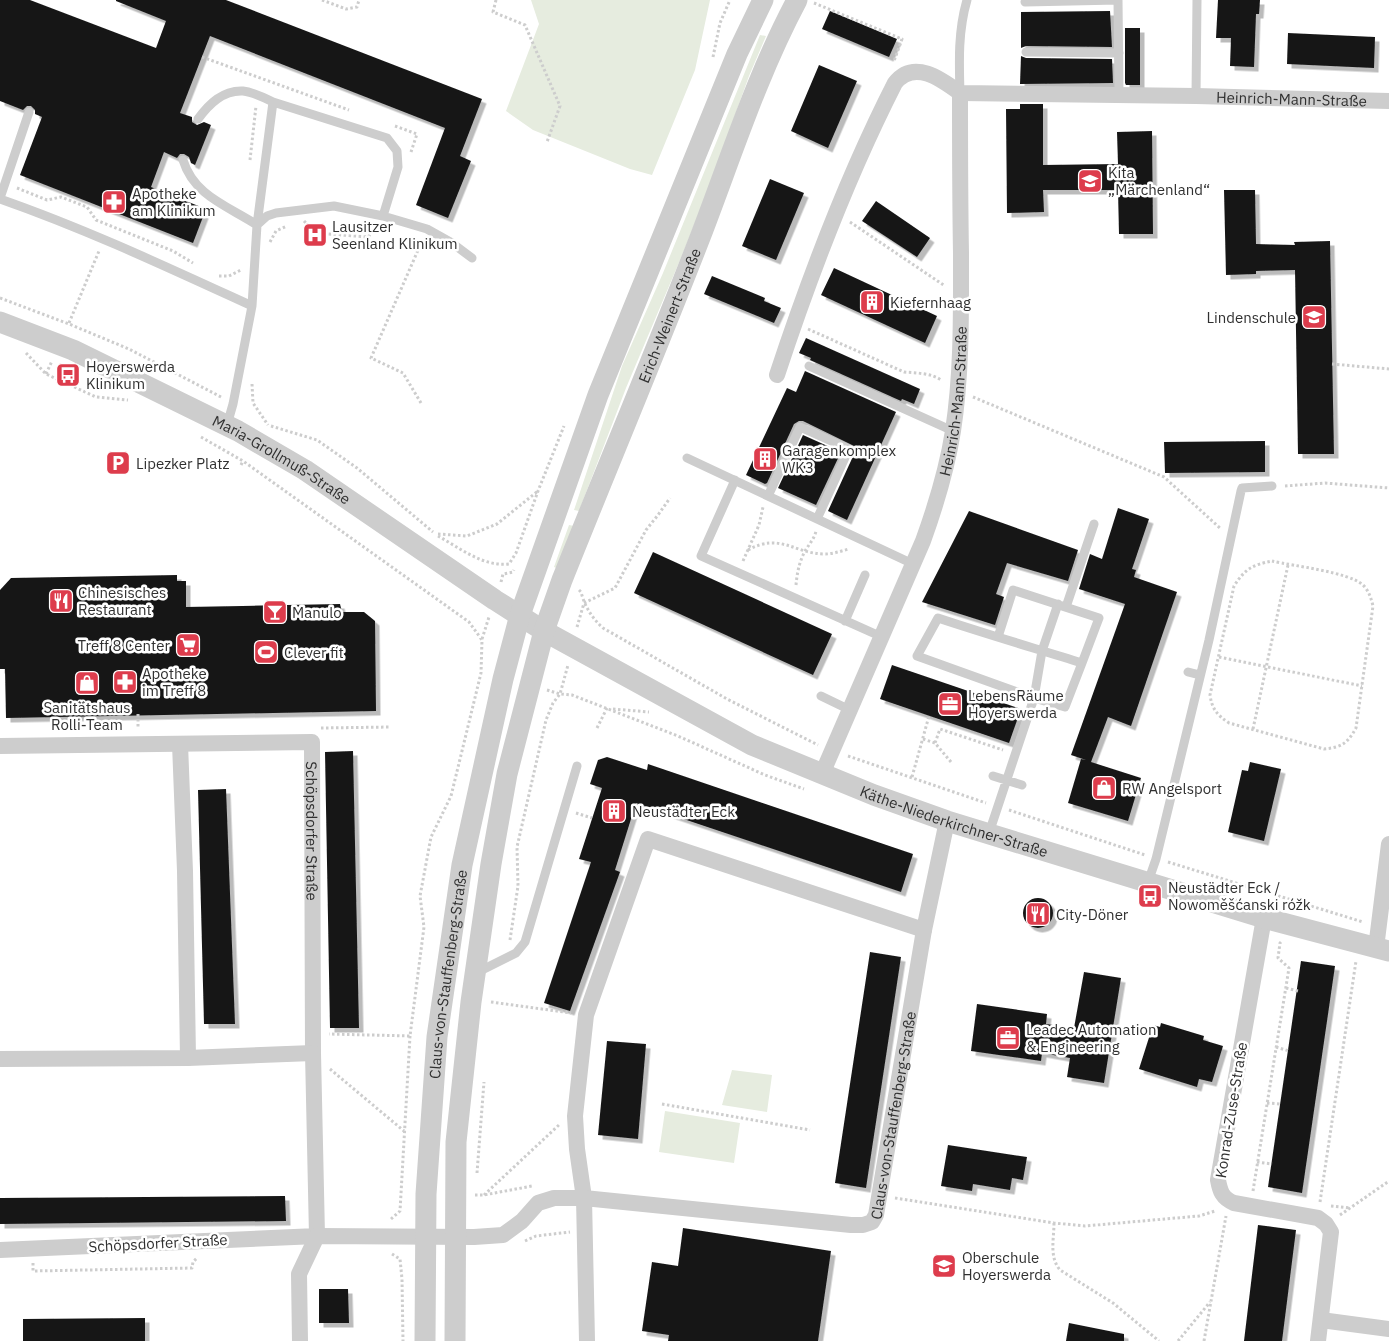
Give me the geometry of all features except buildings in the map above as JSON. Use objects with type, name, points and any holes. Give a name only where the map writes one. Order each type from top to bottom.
[{"type":"street","points":[[520,615],[598,395],[737,54],[763,0]]},
{"type":"street","name":"Erich-Weinert-Straße","points":[[544,631],[562,580],[686,274],[756,92],[796,0]]},
{"type":"street","points":[[777,375],[794,323],[836,212],[895,83],[904,74],[909,72],[924,73],[942,80],[960,93]]},
{"type":"street","name":"Heinrich-Mann-Straße","points":[[822,774],[913,564],[935,508],[945,471],[953,431],[958,390],[961,297],[960,93],[1389,101]]},
{"type":"street","name":"Maria-Grollmuß-Straße","points":[[0,322],[60,344],[227,425],[305,470],[544,631]]},
{"type":"street","name":"Claus-von-Stauffenberg-Straße","points":[[425,1341],[425,1236],[437,1037],[462,865],[503,678],[520,615]]},
{"type":"street","name":"Claus-von-Stauffenberg-Straße","points":[[455,1341],[454,1236],[456,1142],[475,973],[491,864],[507,774],[544,631]]},
{"type":"street","name":"Käthe-Niederkirchner-Straße","points":[[544,631],[752,745],[874,795],[947,821],[1264,918],[1374,947]]},
{"type":"street","name":"Schöpsdorfer Straße","points":[[0,746],[312,742],[318,1058],[317,1236]]},
{"type":"street","points":[[180,744],[185,871],[188,1058]]},
{"type":"street","name":"Claus-von-Stauffenberg-Straße","points":[[454,1236],[503,1235],[522,1221],[538,1204],[554,1198],[584,1198],[851,1225],[862,1225],[872,1222],[876,1215],[924,930],[947,821]]},
{"type":"street","points":[[587,1341],[584,1198],[577,1149],[576,1108],[586,1015],[648,839],[924,930]]},
{"type":"street","points":[[1374,947],[1389,844]]},
{"type":"street","name":"Konrad-Zuse-Straße","points":[[1264,918],[1218,1180],[1220,1191],[1228,1204],[1234,1203],[1318,1218],[1326,1224]]},
{"type":"street","points":[[0,1060],[318,1058]]},
{"type":"street","points":[[1318,1341],[1331,1232],[1326,1224]]},
{"type":"street","points":[[300,1341],[299,1274],[317,1236]]},
{"type":"street","name":"Schöpsdorfer Straße","points":[[0,1250],[317,1236],[454,1236]]},
{"type":"street","points":[[1320,1320],[1389,1329]]},
{"type":"lane","name":"Heinrich-Mann-Straße","points":[[960,93],[959,42],[962,20],[968,0]]},
{"type":"lane","points":[[1025,2],[1118,0],[1119,95]]},
{"type":"lane","name":"Heinrich-Mann-Straße","points":[[1196,96],[1197,0]]},
{"type":"lane","points":[[1026,52],[1119,53]]},
{"type":"lane","points":[[198,119],[214,100],[227,94],[244,91],[387,138],[397,151],[398,167],[381,220]]},
{"type":"lane","points":[[227,425],[233,404],[252,306],[257,225],[274,102]]},
{"type":"lane","points":[[29,112],[0,198],[104,238],[252,306]]},
{"type":"lane","points":[[182,160],[192,181],[204,193],[257,225]]},
{"type":"lane","points":[[257,225],[267,216],[276,213],[334,206],[381,220],[427,229],[452,243],[472,258]]},
{"type":"lane","points":[[809,366],[953,431]]},
{"type":"lane","points":[[765,495],[800,427],[849,449],[816,519]]},
{"type":"lane","points":[[687,458],[913,564]]},
{"type":"lane","points":[[735,480],[701,556],[882,637]]},
{"type":"lane","points":[[1148,882],[1156,859],[1200,675],[1242,488],[1272,486]]},
{"type":"lane","points":[[988,833],[1034,698],[1042,651],[1094,524]]},
{"type":"lane","points":[[845,621],[865,576]]},
{"type":"lane","points":[[998,637],[1013,590],[1099,618],[1082,663],[1065,707],[1034,698],[917,656],[938,618],[1042,651],[1082,663]]},
{"type":"lane","points":[[1188,672],[1200,675]]},
{"type":"lane","points":[[821,696],[850,710]]},
{"type":"lane","points":[[475,973],[516,953],[525,942],[576,766]]},
{"type":"lane","points":[[993,776],[1022,785]]},
{"type":"path","points":[[322,0],[346,10],[356,6],[359,0]]},
{"type":"path","points":[[496,0],[493,12],[525,25],[560,106],[548,142]]},
{"type":"path","points":[[796,0],[819,4],[902,39],[894,61],[904,74]]},
{"type":"path","points":[[250,161],[257,96]]},
{"type":"path","points":[[5,184],[47,200],[61,197],[87,207],[96,220],[174,251],[198,266]]},
{"type":"path","points":[[836,212],[961,297]]},
{"type":"path","points":[[298,222],[304,221],[315,233],[368,237],[381,220]]},
{"type":"path","points":[[267,247],[276,231],[293,223]]},
{"type":"path","points":[[46,374],[110,225]]},
{"type":"path","points":[[421,403],[403,373],[371,358],[427,229]]},
{"type":"path","points":[[414,237],[430,243]]},
{"type":"path","points":[[215,275],[229,276],[241,270],[242,261]]},
{"type":"path","points":[[794,323],[904,372],[937,377],[958,390],[1164,477],[1231,538]]},
{"type":"path","points":[[20,348],[46,374],[96,396],[133,400]]},
{"type":"path","points":[[1332,364],[1389,369]]},
{"type":"path","points":[[253,375],[252,403],[269,426]]},
{"type":"path","points":[[194,433],[244,461],[469,622],[482,640],[481,673],[451,796],[431,837],[420,896],[424,927],[410,1036],[400,1212],[389,1221]]},
{"type":"path","points":[[241,465],[244,461]]},
{"type":"path","points":[[1272,486],[1325,483],[1389,488]]},
{"type":"path","points":[[435,534],[467,536],[497,524],[538,491]]},
{"type":"path","points":[[737,573],[762,515],[765,495]]},
{"type":"path","points":[[584,603],[615,588],[646,530],[670,498]]},
{"type":"path","points":[[798,600],[797,572],[805,550],[814,540],[816,519]]},
{"type":"path","points":[[748,550],[757,545],[772,542],[788,544],[824,554],[834,553],[866,542]]},
{"type":"path","points":[[516,553],[538,566]]},
{"type":"path","points":[[1272,561],[1288,565],[1348,577],[1362,584],[1370,593],[1373,606],[1356,728],[1348,740],[1337,747],[1324,749],[1229,723],[1219,716],[1212,707],[1210,695],[1234,586],[1243,572],[1256,564],[1272,561]]},
{"type":"path","points":[[1253,729],[1288,565]]},
{"type":"path","points":[[562,580],[581,592],[584,603],[594,620],[604,628],[727,699],[817,745],[1156,859],[1378,926]]},
{"type":"path","points":[[1218,657],[1362,686]]},
{"type":"path","points":[[476,672],[481,673]]},
{"type":"path","points":[[597,728],[607,708],[678,736],[765,775],[812,792]]},
{"type":"path","points":[[138,714],[138,732]]},
{"type":"path","points":[[912,778],[929,716]]},
{"type":"path","points":[[320,728],[391,727]]},
{"type":"path","points":[[935,743],[940,729],[1015,754]]},
{"type":"path","points":[[923,739],[935,743],[951,762]]},
{"type":"path","points":[[1252,1194],[1289,968],[1278,958],[1280,943],[1286,938]]},
{"type":"path","points":[[1350,1208],[1320,1205],[1374,947]]},
{"type":"path","points":[[1286,988],[1298,990]]},
{"type":"path","points":[[490,1002],[586,1015]]},
{"type":"path","points":[[320,1034],[410,1036]]},
{"type":"path","points":[[1276,1048],[1289,1050]]},
{"type":"path","points":[[318,1058],[405,1131]]},
{"type":"path","points":[[1267,1103],[1281,1104]]},
{"type":"path","points":[[662,1104],[810,1130]]},
{"type":"path","points":[[484,1196],[576,1108]]},
{"type":"path","points":[[1257,1162],[1272,1164]]},
{"type":"path","points":[[1326,1224],[1389,1181]]},
{"type":"path","points":[[879,1195],[1054,1223],[1084,1226],[1102,1226],[1198,1216],[1228,1204]]},
{"type":"path","points":[[1204,1341],[1228,1204]]},
{"type":"path","points":[[1054,1223],[1053,1256],[1054,1263],[1060,1270],[1113,1303],[1159,1341]]},
{"type":"path","points":[[520,1244],[536,1236],[585,1231]]},
{"type":"path","points":[[388,1251],[400,1260],[403,1341]]},
{"type":"path","points":[[32,1256],[33,1271],[176,1268]]},
{"type":"path","points":[[1178,1341],[1210,1302]]},
{"type":"shaded area","points":[[531,0],[710,0],[695,70],[652,175],[630,169],[533,130],[506,111],[539,24]]},
{"type":"shaded area","points":[[760,35],[766,36],[749,76],[710,185],[626,388],[579,511],[574,510],[622,366],[663,273]]},
{"type":"shaded area","points":[[569,525],[574,526],[559,569],[554,567]]},
{"type":"shaded area","points":[[732,1070],[772,1075],[767,1112],[722,1105]]},
{"type":"shaded area","points":[[665,1111],[740,1123],[734,1163],[659,1152]]},
{"type":"place","name":"Kita „Märchenland“","points":[[1090,181]]},
{"type":"place","name":"Apotheke am Klinikum","points":[[114,202]]},
{"type":"place","name":"Lausitzer Seenland Klinikum","points":[[315,235]]},
{"type":"place","name":"Kiefernhaag","points":[[872,302]]},
{"type":"place","name":"Lindenschule","points":[[1314,317]]},
{"type":"place","name":"Hoyerswerda Klinikum","points":[[68,375]]},
{"type":"place","name":"Garagenkomplex WK3","points":[[765,459]]},
{"type":"place","name":"Lipezker Platz","points":[[118,463]]},
{"type":"place","name":"Chinesisches Restaurant","points":[[61,601]]},
{"type":"place","name":"Manulo","points":[[275,612]]},
{"type":"place","name":"Treff 8 Center","points":[[188,645]]},
{"type":"place","name":"Clever fit","points":[[266,652]]},
{"type":"place","name":"Apotheke im Treff 8","points":[[125,682]]},
{"type":"place","name":"Sanitätshaus Rolli-Team","points":[[87,683]]},
{"type":"place","name":"LebensRäume Hoyerswerda","points":[[950,704]]},
{"type":"place","name":"RW Angelsport","points":[[1104,788]]},
{"type":"place","name":"Neustädter Eck","points":[[614,811]]},
{"type":"place","name":"Neustädter Eck / Nowoměšćanski róžk","points":[[1150,896]]},
{"type":"place","name":"City-Döner","points":[[1038,914]]},
{"type":"place","name":"Leadec Automation & Engineering","points":[[1008,1038]]},
{"type":"place","name":"Oberschule Hoyerswerda","points":[[944,1266]]}]
